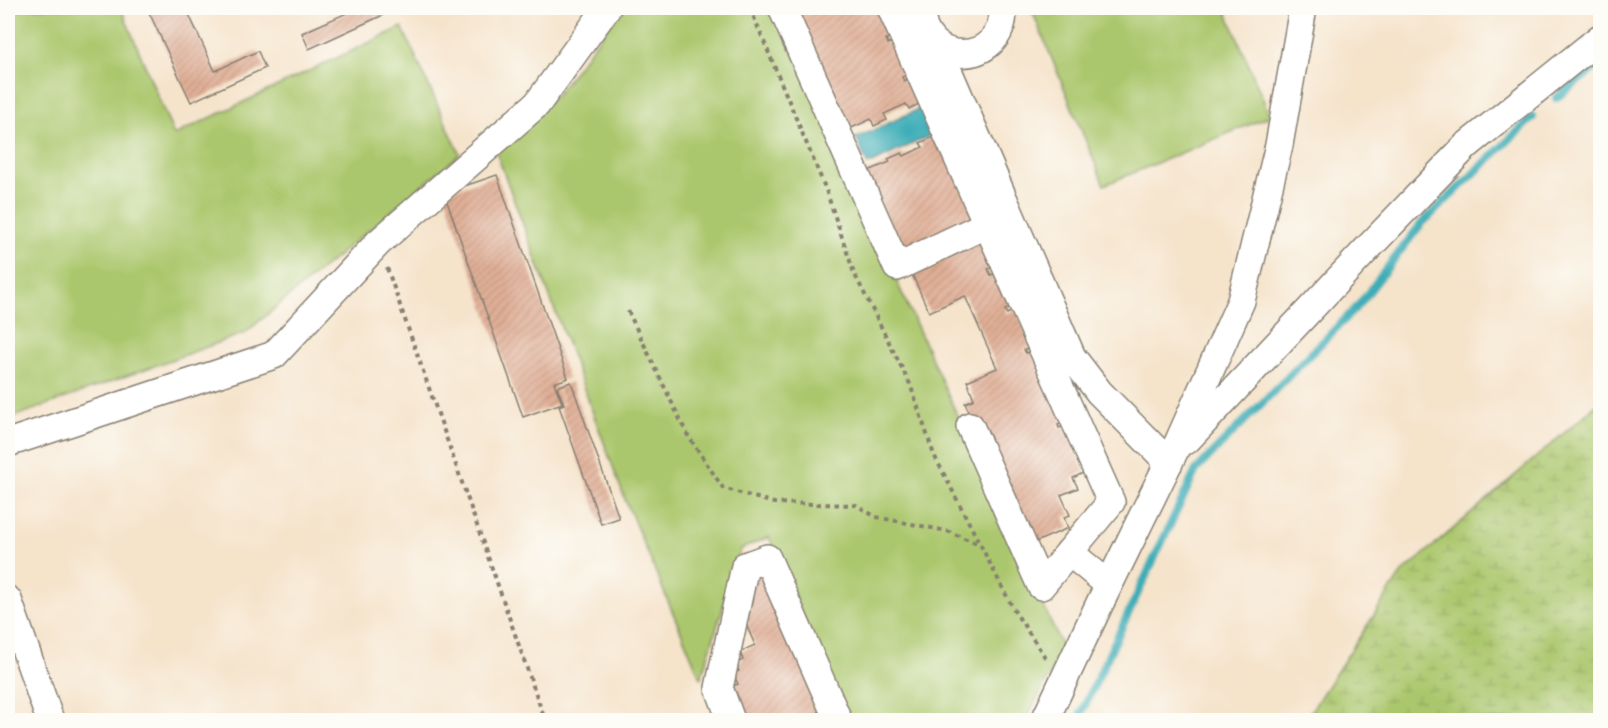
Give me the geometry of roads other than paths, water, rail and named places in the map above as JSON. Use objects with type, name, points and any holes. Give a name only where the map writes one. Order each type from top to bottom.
[{"type":"street","points":[[8,443],[274,355],[378,243],[537,104],[608,8]]},
{"type":"street","points":[[782,8],[897,267],[987,224]]},
{"type":"street","points":[[891,8],[1111,502],[1041,586],[970,426]]},
{"type":"street","points":[[921,8],[924,29],[931,40],[951,52],[963,54],[985,47],[994,39],[1004,18],[1003,8]]},
{"type":"street","points":[[1045,720],[1171,458],[1241,301],[1279,146],[1303,8]]},
{"type":"street","points":[[1171,458],[1466,146],[1600,38]]},
{"type":"street","points":[[937,45],[1071,357],[1099,392],[1171,458]]},
{"type":"street","points":[[1069,552],[1109,585]]},
{"type":"street","points":[[731,720],[719,688],[745,566],[767,558],[838,720]]},
{"type":"street","points":[[8,600],[50,720]]},
{"type":"water","points":[[921,108],[934,134],[868,165],[856,138]]},
{"type":"waterway","points":[[1556,98],[1600,64]]},
{"type":"waterway","points":[[1078,720],[1196,470],[1358,306],[1421,224],[1533,117]]}]
